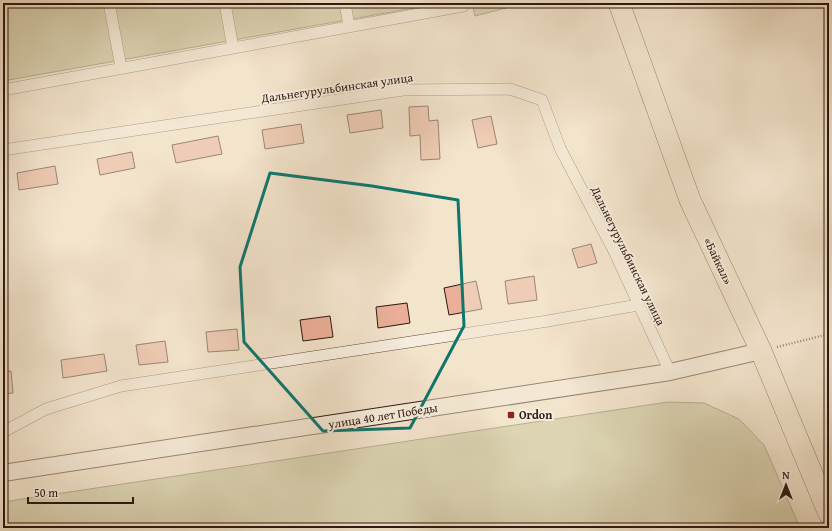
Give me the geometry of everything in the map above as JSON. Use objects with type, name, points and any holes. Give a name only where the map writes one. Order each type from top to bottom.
[{"type":"highway","name":"«Байкал»","points":[[619,3],[690,200],[761,351],[829,514]]},
{"type":"street","points":[[109,3],[121,67]]},
{"type":"street","points":[[225,3],[233,48]]},
{"type":"street","points":[[345,3],[350,26]]},
{"type":"street","points":[[3,90],[121,67],[463,6],[462,3]]},
{"type":"street","name":"Дальнегурульбинская улица","points":[[3,150],[403,90],[510,89],[542,100],[560,148],[614,251],[670,372]]},
{"type":"street","points":[[3,432],[46,409],[121,386],[548,321],[638,305]]},
{"type":"street","name":"улица 40 лет Победы","points":[[3,473],[670,372],[761,351]]},
{"type":"path","points":[[761,351],[829,334]]},
{"type":"highlighted area","points":[[270,173],[372,186],[458,200],[464,326],[410,428],[323,431],[244,342],[240,267]]},
{"type":"green space","points":[[3,3],[442,3],[3,81]]},
{"type":"green space","points":[[472,3],[525,3],[475,16]]},
{"type":"green space","points":[[668,402],[704,403],[739,419],[764,445],[800,528],[3,528],[3,502]]},
{"type":"building","points":[[428,106],[429,121],[438,120],[440,159],[421,160],[420,135],[410,136],[409,107]]},
{"type":"building","points":[[381,110],[383,128],[350,133],[347,115]]},
{"type":"building","points":[[491,116],[497,144],[478,148],[472,120]]},
{"type":"building","points":[[301,124],[304,143],[265,149],[262,130]]},
{"type":"building","points":[[218,136],[222,154],[176,163],[172,145]]},
{"type":"building","points":[[132,152],[135,168],[100,175],[97,159]]},
{"type":"building","points":[[55,166],[58,184],[19,190],[17,173]]},
{"type":"building","points":[[591,244],[597,263],[578,268],[572,249]]},
{"type":"building","points":[[534,276],[537,300],[508,304],[505,281]]},
{"type":"building","points":[[476,281],[482,309],[449,315],[444,288]]},
{"type":"building","points":[[407,303],[410,323],[378,328],[376,307]]},
{"type":"building","points":[[330,316],[333,337],[303,341],[300,320]]},
{"type":"building","points":[[237,329],[239,350],[208,352],[206,332]]},
{"type":"building","points":[[165,341],[168,362],[139,365],[136,345]]},
{"type":"building","points":[[104,354],[107,371],[63,378],[61,360]]},
{"type":"building","points":[[11,371],[13,393],[3,394],[3,372]]},
{"type":"place","name":"Ordon","points":[[511,415]]}]
